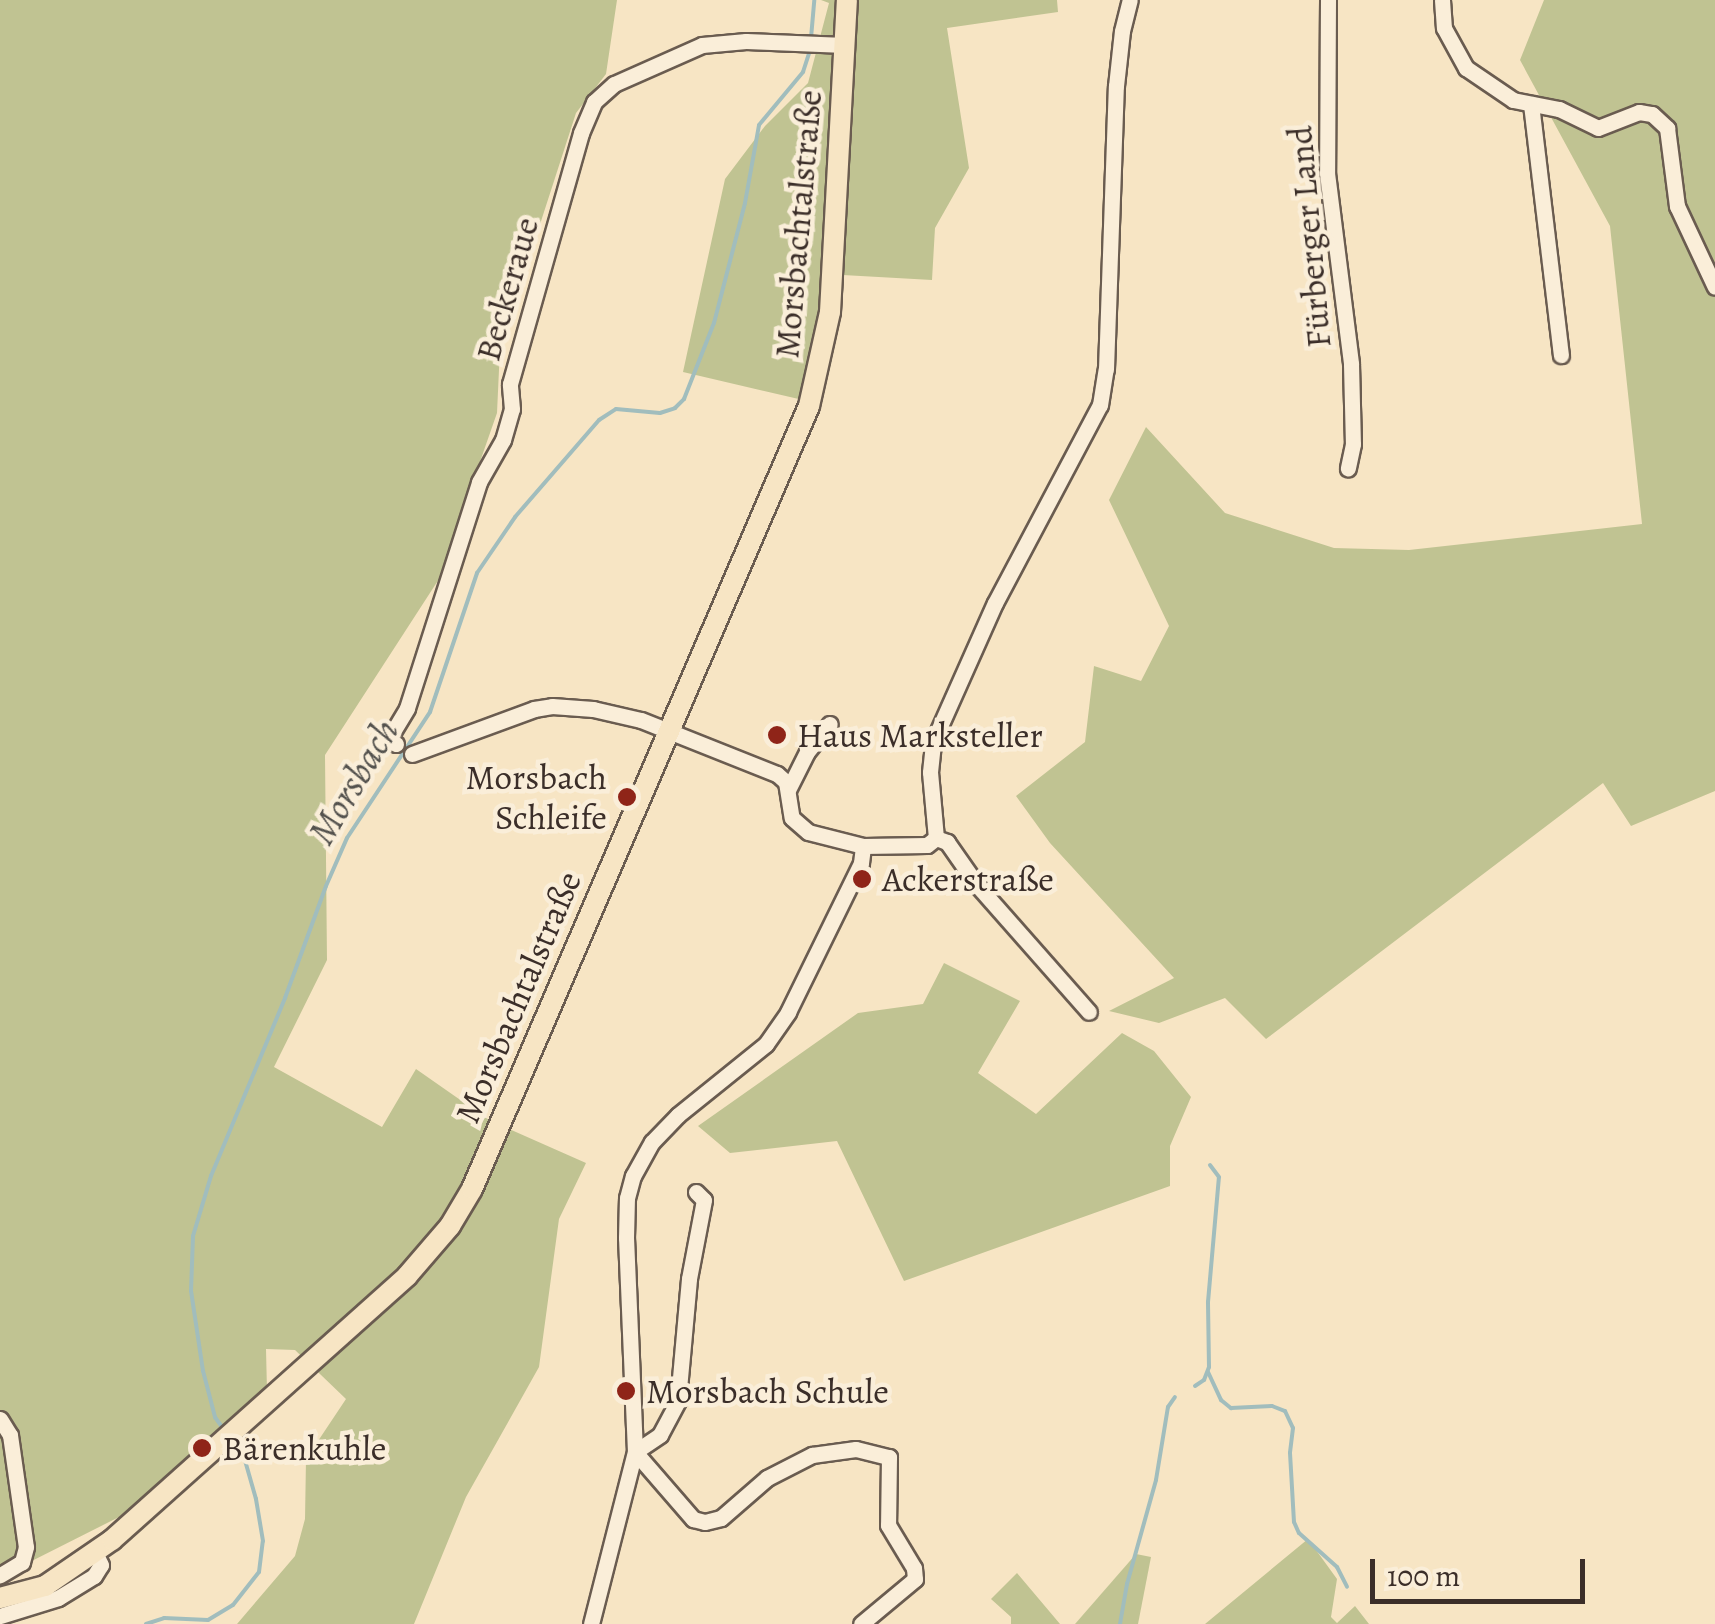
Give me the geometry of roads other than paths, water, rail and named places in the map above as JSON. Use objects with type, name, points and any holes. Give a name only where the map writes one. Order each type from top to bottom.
[{"type":"main road","name":"Morsbachtalstraße","points":[[0,1598],[45,1586],[95,1552],[407,1276],[461,1209],[793,449],[816,382],[830,312],[834,44],[847,0]]},
{"type":"street","points":[[936,838],[930,772],[933,742],[987,618],[1100,405],[1106,368],[1117,71],[1130,0]]},
{"type":"street","name":"Fürberger Land","points":[[1328,0],[1327,173],[1351,364],[1353,444],[1348,468]]},
{"type":"street","points":[[1442,0],[1444,28],[1466,68],[1513,100],[1559,109],[1598,128],[1639,112],[1652,114],[1667,128],[1677,206],[1715,287]]},
{"type":"street","name":"Beckeraue","points":[[392,742],[408,708],[479,482],[503,440],[512,409],[510,384],[580,133],[594,102],[614,84],[702,45],[746,41],[834,44]]},
{"type":"street","points":[[1531,104],[1561,354]]},
{"type":"street","points":[[412,754],[552,706],[618,714],[777,774],[788,790]]},
{"type":"street","points":[[830,724],[807,752],[788,790],[789,811],[799,826],[864,846],[927,845],[936,838]]},
{"type":"street","points":[[936,838],[946,842],[977,885],[1088,1012]]},
{"type":"street","points":[[591,1624],[635,1452],[626,1238],[627,1198],[637,1165],[678,1115],[766,1044],[788,1012],[861,863],[864,846]]},
{"type":"street","points":[[635,1452],[660,1435],[678,1401],[689,1279],[704,1200],[696,1192]]},
{"type":"street","points":[[0,1419],[10,1436],[26,1547],[22,1562],[0,1576]]},
{"type":"street","points":[[635,1452],[693,1519],[704,1522],[721,1518],[767,1478],[812,1456],[856,1449],[889,1458],[888,1525],[914,1568],[914,1580],[861,1624]]},
{"type":"street","points":[[0,1616],[58,1598],[94,1576],[101,1565],[95,1552]]},
{"type":"waterway","name":"Morsbach","points":[[811,38],[814,0]]},
{"type":"waterway","name":"Morsbach","points":[[225,1431],[215,1417],[203,1371],[191,1291],[193,1236],[211,1176],[285,998],[326,886],[347,838],[430,712],[477,573],[515,517],[599,420],[616,409],[660,413],[675,408],[684,399],[714,323],[745,203],[759,125],[803,72],[811,48]]},
{"type":"waterway","points":[[1195,1386],[1204,1380],[1209,1367],[1208,1302],[1219,1177],[1210,1165]]},
{"type":"waterway","points":[[1208,1372],[1221,1400],[1231,1408],[1272,1406],[1285,1411],[1293,1428],[1290,1453],[1294,1522],[1299,1533],[1337,1567],[1347,1587]]},
{"type":"waterway","points":[[1120,1624],[1156,1480],[1168,1407],[1175,1397]]},
{"type":"waterway","name":"Morsbach","points":[[146,1624],[164,1618],[208,1620],[233,1605],[259,1572],[263,1541],[256,1499],[244,1457],[234,1442]]},
{"type":"place","name":"Haus Marksteller","points":[[777,735]]},
{"type":"place","name":"Morsbach Schleife","points":[[627,797]]},
{"type":"place","name":"Ackerstraße","points":[[862,879]]},
{"type":"place","name":"Morsbach Schule","points":[[626,1391]]},
{"type":"place","name":"Bärenkuhle","points":[[202,1448]]}]
